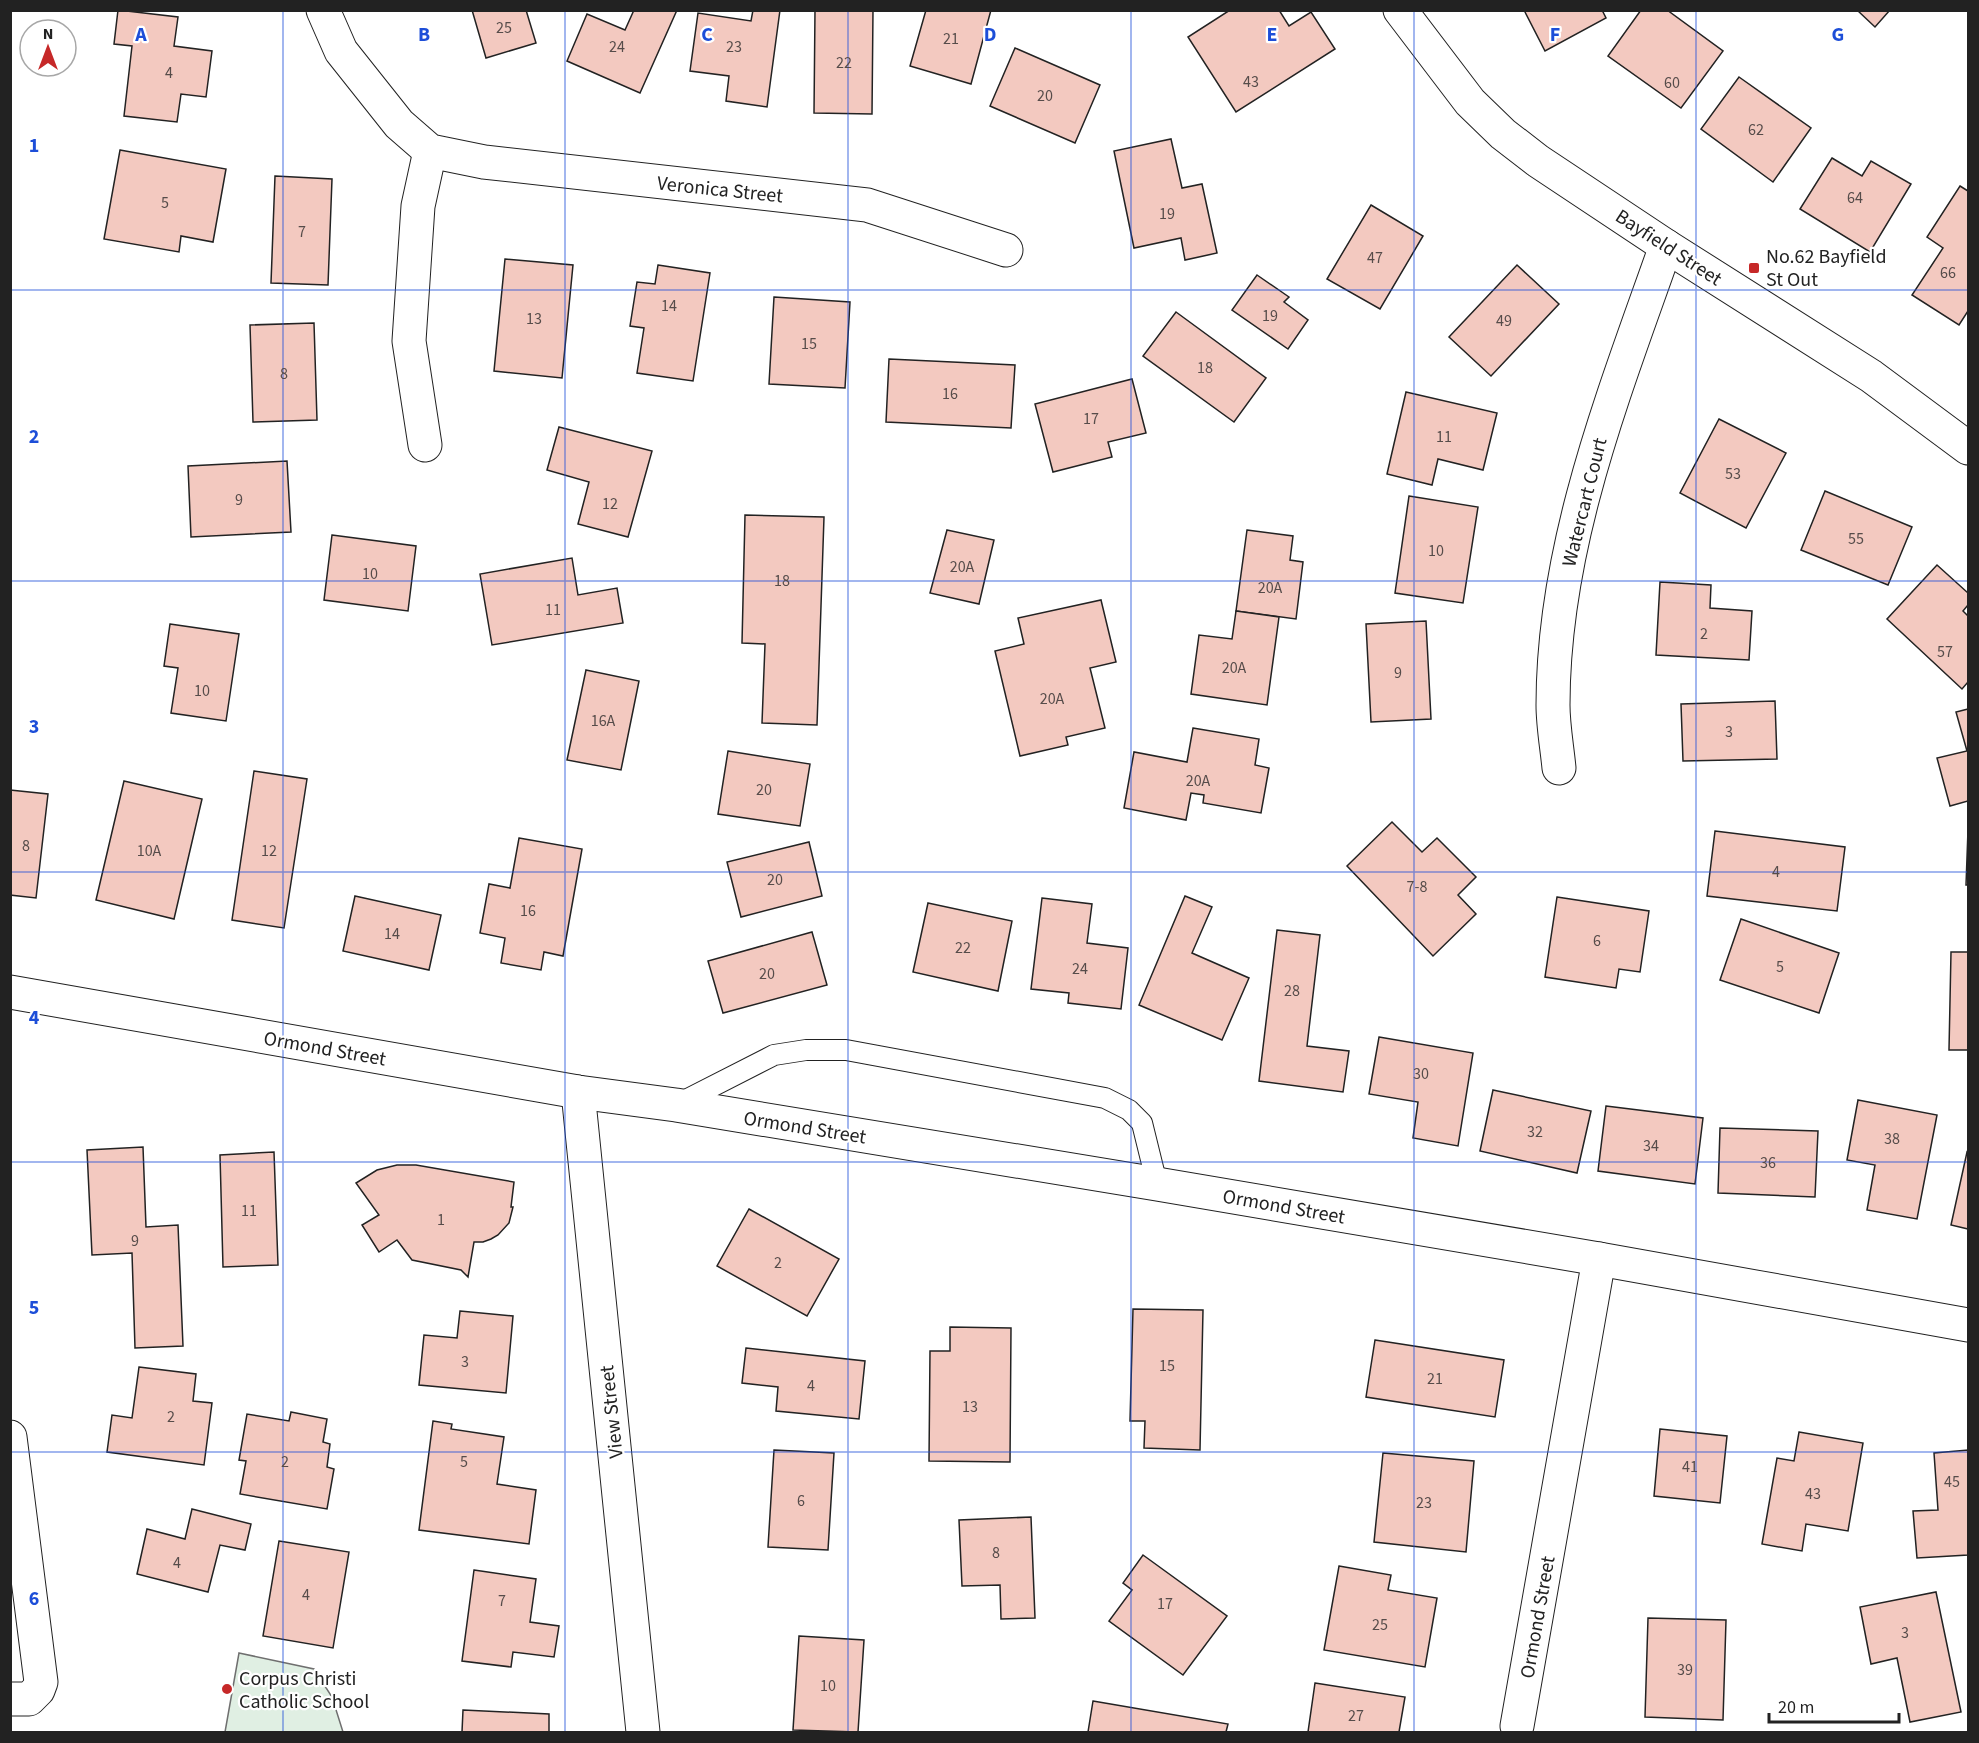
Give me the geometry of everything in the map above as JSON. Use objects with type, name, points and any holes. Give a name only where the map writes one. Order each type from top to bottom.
[{"type":"street","name":"Veronica Street","points":[[324,10],[341,51],[399,124],[430,151],[484,162],[867,205],[1005,249]]},
{"type":"street","name":"Bayfield Street","points":[[1400,10],[1470,102],[1503,135],[1666,246],[1871,376],[1968,448]]},
{"type":"street","points":[[425,445],[409,341],[417,206],[430,151]]},
{"type":"street","name":"Watercart Court","points":[[1560,768],[1553,707],[1556,639],[1583,491],[1602,428],[1666,246]]},
{"type":"street","name":"Ormond Street","points":[[10,992],[578,1092],[676,1105],[1157,1184],[1968,1324]]},
{"type":"street","name":"View Street","points":[[578,1092],[643,1732]]},
{"type":"street","name":"Ormond Street","points":[[1517,1726],[1599,1259]]},
{"type":"street","points":[[10,1437],[20,1602],[41,1682],[38,1690],[28,1699],[10,1699]]},
{"type":"lane","points":[[676,1105],[774,1055],[806,1050],[846,1050],[1105,1098],[1129,1110],[1142,1124],[1157,1184]]},
{"type":"green space","points":[[239,1653],[314,1669],[332,1697],[343,1732],[225,1732]]},
{"type":"building","points":[[118,10],[178,17],[174,46],[212,51],[206,97],[181,94],[177,122],[124,116],[132,46],[114,44]]},
{"type":"building","points":[[472,10],[526,10],[536,43],[486,58]]},
{"type":"building","points":[[634,10],[677,10],[640,93],[567,61],[587,14],[625,30]]},
{"type":"building","points":[[753,10],[780,10],[767,107],[726,101],[729,76],[690,71],[698,13],[751,21]]},
{"type":"building","points":[[815,10],[873,10],[872,114],[814,113]]},
{"type":"building","points":[[926,10],[991,10],[971,84],[910,66]]},
{"type":"building","points":[[1230,10],[1279,10],[1289,26],[1311,12],[1335,49],[1236,112],[1188,37]]},
{"type":"building","points":[[1524,10],[1602,10],[1606,18],[1545,51]]},
{"type":"building","points":[[1641,10],[1667,10],[1723,51],[1681,108],[1608,56]]},
{"type":"building","points":[[1857,10],[1890,10],[1875,27]]},
{"type":"building","points":[[1015,48],[1100,85],[1075,143],[990,106]]},
{"type":"building","points":[[1739,77],[1811,128],[1773,182],[1701,129]]},
{"type":"building","points":[[1171,139],[1182,188],[1202,184],[1217,253],[1185,260],[1181,238],[1134,248],[1114,151]]},
{"type":"building","points":[[120,150],[226,169],[213,242],[181,236],[179,252],[104,239]]},
{"type":"building","points":[[1832,158],[1862,176],[1871,161],[1911,184],[1870,252],[1800,209]]},
{"type":"building","points":[[275,176],[332,179],[328,285],[271,283]]},
{"type":"building","points":[[1960,186],[1968,191],[1968,311],[1959,325],[1912,295],[1943,248],[1927,237]]},
{"type":"building","points":[[1371,205],[1423,236],[1380,309],[1327,279]]},
{"type":"building","points":[[505,259],[573,265],[562,378],[494,371]]},
{"type":"building","points":[[658,265],[710,273],[693,381],[637,373],[644,328],[630,326],[637,282],[655,284]]},
{"type":"building","points":[[1517,265],[1559,304],[1491,376],[1449,337]]},
{"type":"building","points":[[1257,275],[1289,297],[1284,302],[1308,320],[1288,349],[1232,310]]},
{"type":"building","points":[[774,297],[850,302],[845,388],[769,384]]},
{"type":"building","points":[[1176,312],[1266,378],[1234,422],[1143,356]]},
{"type":"building","points":[[314,323],[317,420],[253,422],[250,325]]},
{"type":"building","points":[[889,359],[1015,365],[1011,428],[886,422]]},
{"type":"building","points":[[1132,379],[1146,433],[1108,442],[1112,457],[1053,472],[1035,404]]},
{"type":"building","points":[[1406,392],[1497,413],[1483,470],[1438,459],[1432,485],[1387,474]]},
{"type":"building","points":[[1719,419],[1786,453],[1746,528],[1680,493]]},
{"type":"building","points":[[559,427],[652,451],[628,537],[578,524],[589,482],[547,470]]},
{"type":"building","points":[[287,461],[291,532],[191,537],[188,466]]},
{"type":"building","points":[[1825,491],[1912,527],[1888,585],[1801,550]]},
{"type":"building","points":[[1409,496],[1478,507],[1463,603],[1395,593]]},
{"type":"building","points":[[745,515],[824,517],[817,725],[762,723],[765,644],[742,643]]},
{"type":"building","points":[[947,530],[994,540],[979,604],[930,593]]},
{"type":"building","points":[[1247,530],[1293,536],[1290,560],[1303,562],[1296,619],[1236,611]]},
{"type":"building","points":[[332,535],[416,546],[408,611],[324,600]]},
{"type":"building","points":[[572,558],[578,595],[617,588],[623,623],[492,645],[480,574]]},
{"type":"building","points":[[1937,565],[1968,593],[1968,605],[1963,611],[1968,616],[1968,682],[1962,689],[1887,619]]},
{"type":"building","points":[[1660,582],[1711,585],[1710,608],[1752,611],[1749,660],[1656,655]]},
{"type":"building","points":[[1101,600],[1116,662],[1090,668],[1105,728],[1066,737],[1068,745],[1020,756],[995,651],[1024,644],[1018,618]]},
{"type":"building","points":[[1236,611],[1279,617],[1267,705],[1191,694],[1199,635],[1232,639]]},
{"type":"building","points":[[1426,621],[1431,719],[1371,722],[1366,624]]},
{"type":"building","points":[[170,624],[239,634],[226,721],[171,713],[178,668],[164,666]]},
{"type":"building","points":[[586,670],[639,681],[621,770],[567,760]]},
{"type":"building","points":[[1775,701],[1777,759],[1683,761],[1681,704]]},
{"type":"building","points":[[1968,709],[1968,801],[1950,806],[1937,758],[1967,751],[1956,712]]},
{"type":"building","points":[[1193,728],[1259,739],[1255,765],[1269,768],[1261,813],[1203,803],[1204,795],[1191,793],[1186,820],[1124,808],[1134,752],[1187,762]]},
{"type":"building","points":[[728,751],[810,764],[800,826],[718,814]]},
{"type":"building","points":[[254,771],[307,779],[284,928],[232,920]]},
{"type":"building","points":[[124,781],[202,799],[174,919],[96,900]]},
{"type":"building","points":[[10,790],[48,794],[36,898],[10,895]]},
{"type":"building","points":[[1392,822],[1422,852],[1437,838],[1476,877],[1458,895],[1476,914],[1433,956],[1347,866]]},
{"type":"building","points":[[1968,830],[1968,885],[1966,885]]},
{"type":"building","points":[[1715,831],[1845,847],[1837,911],[1707,896]]},
{"type":"building","points":[[519,838],[582,849],[563,956],[544,952],[541,970],[501,963],[505,938],[480,933],[489,884],[510,888]]},
{"type":"building","points":[[809,842],[822,896],[741,917],[727,862]]},
{"type":"building","points":[[355,896],[441,915],[429,970],[343,951]]},
{"type":"building","points":[[1185,896],[1212,907],[1192,953],[1249,978],[1222,1040],[1139,1005]]},
{"type":"building","points":[[1557,897],[1649,911],[1640,972],[1619,969],[1616,988],[1545,977]]},
{"type":"building","points":[[1042,898],[1092,904],[1087,943],[1128,948],[1121,1009],[1068,1003],[1069,993],[1031,989]]},
{"type":"building","points":[[928,903],[1012,921],[998,991],[913,972]]},
{"type":"building","points":[[1741,919],[1839,953],[1819,1013],[1720,980]]},
{"type":"building","points":[[1277,930],[1320,935],[1307,1046],[1349,1051],[1343,1092],[1259,1081]]},
{"type":"building","points":[[812,932],[827,985],[723,1013],[708,961]]},
{"type":"building","points":[[1951,952],[1968,952],[1968,1050],[1949,1050]]},
{"type":"building","points":[[1379,1037],[1473,1053],[1458,1146],[1413,1138],[1418,1102],[1369,1094]]},
{"type":"building","points":[[1493,1090],[1591,1111],[1577,1173],[1480,1151]]},
{"type":"building","points":[[1858,1100],[1937,1115],[1917,1219],[1867,1210],[1875,1165],[1847,1160]]},
{"type":"building","points":[[1606,1106],[1703,1118],[1695,1184],[1598,1171]]},
{"type":"building","points":[[1720,1128],[1818,1131],[1815,1197],[1718,1193]]},
{"type":"building","points":[[143,1147],[146,1227],[178,1225],[183,1346],[135,1348],[132,1253],[92,1255],[87,1150]]},
{"type":"building","points":[[274,1152],[278,1265],[223,1267],[220,1155]]},
{"type":"building","points":[[1968,1153],[1968,1229],[1951,1225]]},
{"type":"building","points":[[397,1165],[416,1165],[514,1182],[511,1207],[513,1207],[509,1223],[491,1239],[474,1242],[468,1277],[461,1270],[412,1260],[397,1240],[379,1252],[362,1225],[379,1215],[356,1183],[377,1170]]},
{"type":"building","points":[[749,1209],[839,1259],[807,1316],[717,1266]]},
{"type":"building","points":[[1133,1309],[1203,1310],[1200,1450],[1144,1448],[1145,1421],[1130,1421]]},
{"type":"building","points":[[460,1311],[513,1316],[506,1393],[419,1385],[424,1335],[457,1338]]},
{"type":"building","points":[[950,1327],[1011,1328],[1010,1462],[929,1461],[930,1351],[950,1351]]},
{"type":"building","points":[[1375,1340],[1504,1360],[1495,1417],[1366,1397]]},
{"type":"building","points":[[746,1348],[865,1361],[859,1419],[776,1411],[778,1387],[742,1383]]},
{"type":"building","points":[[139,1367],[196,1374],[193,1401],[212,1403],[204,1465],[107,1452],[112,1415],[132,1418]]},
{"type":"building","points":[[291,1412],[327,1419],[323,1442],[330,1444],[327,1467],[334,1469],[327,1509],[240,1494],[246,1461],[239,1460],[247,1414],[289,1421]]},
{"type":"building","points":[[433,1421],[452,1424],[451,1429],[504,1437],[497,1484],[536,1490],[529,1544],[419,1530]]},
{"type":"building","points":[[1660,1429],[1727,1436],[1720,1503],[1654,1496]]},
{"type":"building","points":[[1799,1432],[1863,1443],[1848,1531],[1806,1524],[1802,1551],[1762,1544],[1777,1458],[1794,1461]]},
{"type":"building","points":[[774,1450],[834,1453],[828,1550],[768,1547]]},
{"type":"building","points":[[1968,1450],[1968,1555],[1917,1558],[1913,1511],[1938,1510],[1934,1453]]},
{"type":"building","points":[[1383,1453],[1474,1461],[1466,1552],[1374,1542]]},
{"type":"building","points":[[192,1509],[251,1524],[245,1550],[220,1545],[208,1592],[137,1574],[147,1529],[185,1539]]},
{"type":"building","points":[[1031,1517],[1035,1618],[1001,1619],[1000,1585],[962,1586],[959,1520]]},
{"type":"building","points":[[279,1541],[349,1552],[333,1648],[263,1636]]},
{"type":"building","points":[[1143,1555],[1227,1616],[1183,1675],[1109,1621],[1132,1590],[1123,1583]]},
{"type":"building","points":[[1339,1566],[1391,1575],[1388,1590],[1437,1598],[1425,1667],[1324,1650]]},
{"type":"building","points":[[474,1570],[536,1579],[530,1622],[559,1626],[554,1657],[513,1652],[511,1667],[462,1661]]},
{"type":"building","points":[[1936,1592],[1961,1712],[1910,1722],[1897,1658],[1871,1664],[1860,1607]]},
{"type":"building","points":[[1648,1618],[1726,1620],[1723,1720],[1645,1717]]},
{"type":"building","points":[[799,1636],[864,1640],[858,1732],[793,1730]]},
{"type":"building","points":[[1315,1683],[1405,1697],[1399,1732],[1308,1732]]},
{"type":"building","points":[[1093,1701],[1228,1724],[1226,1732],[1088,1732]]},
{"type":"building","points":[[463,1710],[549,1714],[549,1732],[462,1732]]},
{"type":"place","name":"No.62 Bayfield St Out","points":[[1754,268]]},
{"type":"place","name":"Corpus Christi Catholic School","points":[[227,1689]]}]
